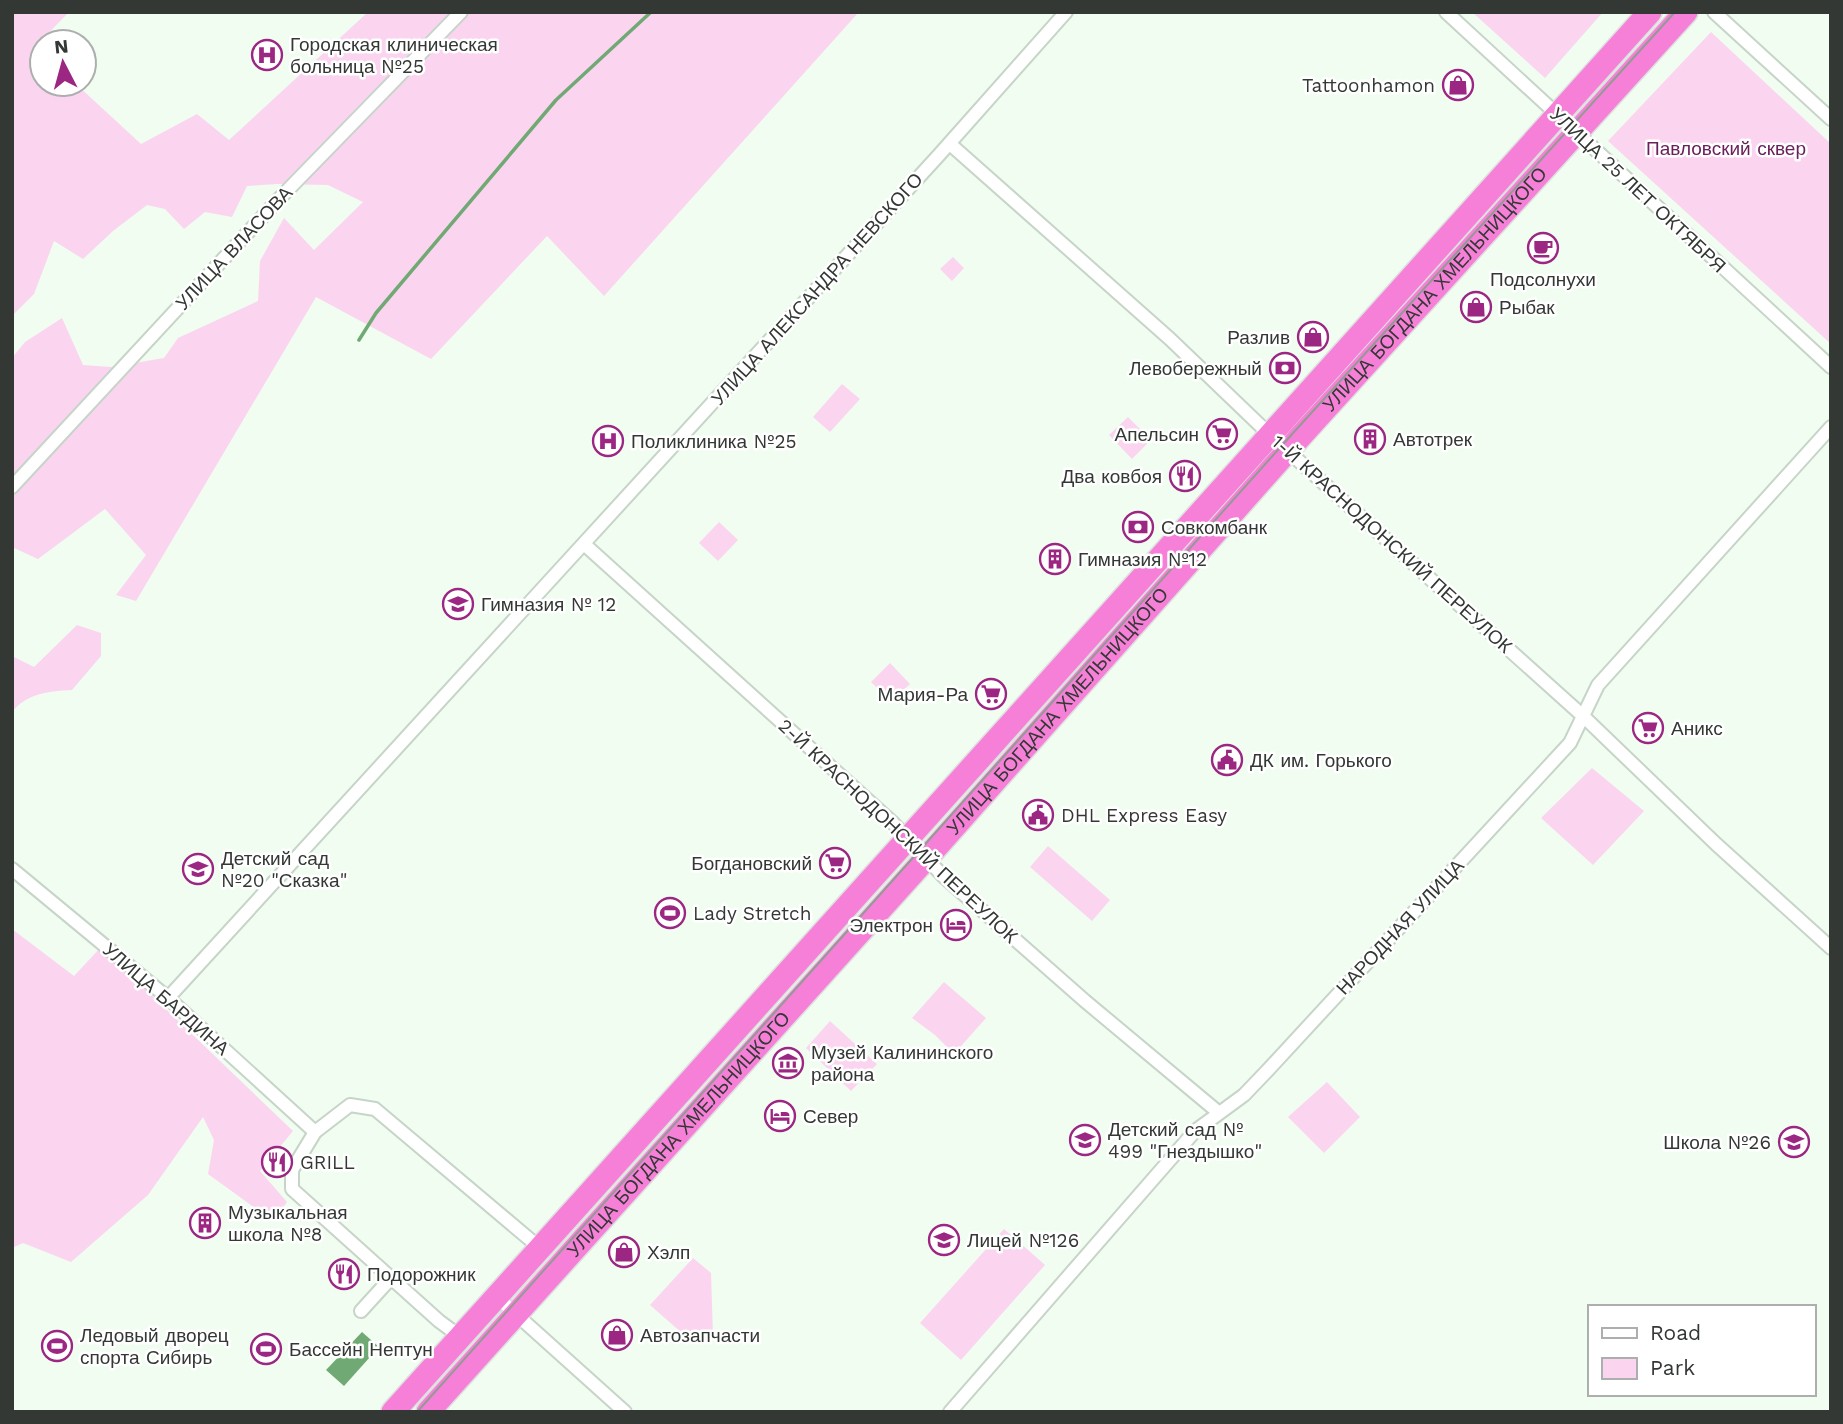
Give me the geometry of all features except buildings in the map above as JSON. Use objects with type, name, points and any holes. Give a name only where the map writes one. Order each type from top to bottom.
[{"type":"highway","name":"УЛИЦА БОГДАНА ХМЕЛЬНИЦКОГО","points":[[393,1412],[1650,12]]},
{"type":"highway","name":"УЛИЦА БОГДАНА ХМЕЛЬНИЦКОГО","points":[[428,1412],[1288,451],[1686,12]]},
{"type":"street","name":"УЛИЦА ВЛАСОВА","points":[[12,487],[278,200],[461,12]]},
{"type":"street","name":"УЛИЦА АЛЕКСАНДРА НЕВСКОГО","points":[[168,998],[950,144],[1066,12]]},
{"type":"street","name":"УЛИЦА 25 ЛЕТ ОКТЯБРЯ","points":[[1446,12],[1831,367]]},
{"type":"street","points":[[1714,12],[1831,120]]},
{"type":"street","name":"1-Й КРАСНОДОНСКИЙ ПЕРЕУЛОК","points":[[950,144],[1170,339],[1270,435],[1583,716],[1716,844],[1831,948]]},
{"type":"street","name":"НАРОДНАЯ УЛИЦА","points":[[950,1412],[1195,1130],[1244,1095],[1570,743],[1598,685],[1831,427]]},
{"type":"street","name":"2-Й КРАСНОДОНСКИЙ ПЕРЕУЛОК","points":[[584,544],[908,838],[943,876],[1085,1001],[1218,1112]]},
{"type":"street","name":"УЛИЦА БАРДИНА","points":[[12,869],[168,998],[315,1132]]},
{"type":"street","points":[[462,1338],[439,1321],[292,1189],[292,1170],[315,1132],[350,1105],[374,1108],[540,1248]]},
{"type":"street","points":[[361,1311],[391,1278]]},
{"type":"street","points":[[498,1298],[625,1412]]},
{"type":"green space","points":[[12,12],[69,12],[53,28],[28,28],[28,98],[91,98],[141,144],[197,114],[229,140],[368,12],[858,13],[604,296],[547,236],[431,359],[316,297],[136,601],[116,595],[146,555],[105,509],[38,559],[12,547],[12,358],[25,342],[62,318],[83,365],[111,367],[164,358],[178,338],[258,301],[260,261],[284,218],[314,250],[363,202],[328,185],[247,186],[232,217],[205,212],[184,229],[165,209],[147,205],[83,259],[54,241],[34,294],[12,316]]},
{"type":"green space","points":[[1472,12],[1603,12],[1545,78]]},
{"type":"green space","name":"Павловский сквер","points":[[1711,32],[1831,144],[1831,344],[1608,141]]},
{"type":"green space","points":[[953,257],[964,268],[952,281],[940,269]]},
{"type":"green space","points":[[842,384],[860,399],[830,432],[813,417]]},
{"type":"green space","points":[[1128,417],[1151,440],[1132,459],[1109,435]]},
{"type":"green space","points":[[719,522],[738,540],[718,561],[699,543]]},
{"type":"green space","points":[[77,625],[101,633],[101,656],[72,690],[47,692],[32,697],[12,712],[12,656],[34,667]]},
{"type":"green space","points":[[890,663],[910,684],[891,702],[871,682]]},
{"type":"green space","points":[[1592,768],[1644,811],[1593,865],[1541,818]]},
{"type":"green space","points":[[1048,846],[1110,900],[1092,921],[1030,867]]},
{"type":"green space","points":[[12,929],[74,976],[101,947],[293,1131],[260,1171],[287,1202],[273,1221],[208,1174],[214,1140],[203,1117],[148,1195],[71,1262],[23,1243],[12,1248]]},
{"type":"green space","points":[[944,982],[986,1018],[954,1054],[912,1018]]},
{"type":"green space","points":[[830,1021],[877,1064],[851,1091],[806,1048]]},
{"type":"green space","points":[[1327,1082],[1360,1117],[1324,1153],[1288,1117]]},
{"type":"green space","points":[[1004,1229],[1045,1265],[961,1360],[920,1323]]},
{"type":"green space","points":[[693,1258],[711,1273],[713,1336],[683,1334],[650,1305]]},
{"type":"shaded area","points":[[362,1332],[379,1347],[344,1386],[326,1370]]},
{"type":"waterway","points":[[359,340],[376,313],[556,100],[651,12]]},
{"type":"tram line","points":[[417,1412],[1294,432],[1675,12]]},
{"type":"place","name":"Городская клиническая больница №25","points":[[267,55]]},
{"type":"place","name":"Tattoonhamon","points":[[1458,85]]},
{"type":"place","name":"Подсолнухи","points":[[1543,248]]},
{"type":"place","name":"Рыбак","points":[[1476,307]]},
{"type":"place","name":"Разлив","points":[[1313,337]]},
{"type":"place","name":"Левобережный","points":[[1285,368]]},
{"type":"place","name":"Апельсин","points":[[1222,434]]},
{"type":"place","name":"Автотрек","points":[[1370,439]]},
{"type":"place","name":"Поликлиника №25","points":[[608,441]]},
{"type":"place","name":"Два ковбоя","points":[[1185,476]]},
{"type":"place","name":"Совкомбанк","points":[[1138,527]]},
{"type":"place","name":"Гимназия №12","points":[[1055,559]]},
{"type":"place","name":"Гимназия № 12","points":[[458,604]]},
{"type":"place","name":"Мария-Ра","points":[[991,694]]},
{"type":"place","name":"Аникс","points":[[1648,728]]},
{"type":"place","name":"ДК им. Горького","points":[[1227,760]]},
{"type":"place","name":"DHL Express Easy","points":[[1038,815]]},
{"type":"place","name":"Богдановский","points":[[835,863]]},
{"type":"place","name":"Детский сад №20 \"Сказка\"","points":[[198,869]]},
{"type":"place","name":"Lady Stretch","points":[[670,913]]},
{"type":"place","name":"Электрон","points":[[956,925]]},
{"type":"place","name":"Музей Калининского района","points":[[788,1063]]},
{"type":"place","name":"Север","points":[[780,1116]]},
{"type":"place","name":"Детский сад № 499 \"Гнездышко\"","points":[[1085,1140]]},
{"type":"place","name":"Школа №26","points":[[1794,1142]]},
{"type":"place","name":"GRILL","points":[[277,1162]]},
{"type":"place","name":"Музыкальная школа №8","points":[[205,1223]]},
{"type":"place","name":"Лицей №126","points":[[944,1240]]},
{"type":"place","name":"Хэлп","points":[[624,1252]]},
{"type":"place","name":"Подорожник","points":[[344,1274]]},
{"type":"place","name":"Автозапчасти","points":[[617,1335]]},
{"type":"place","name":"Ледовый дворец спорта Сибирь","points":[[57,1346]]},
{"type":"place","name":"Бассейн Нептун","points":[[266,1349]]}]
